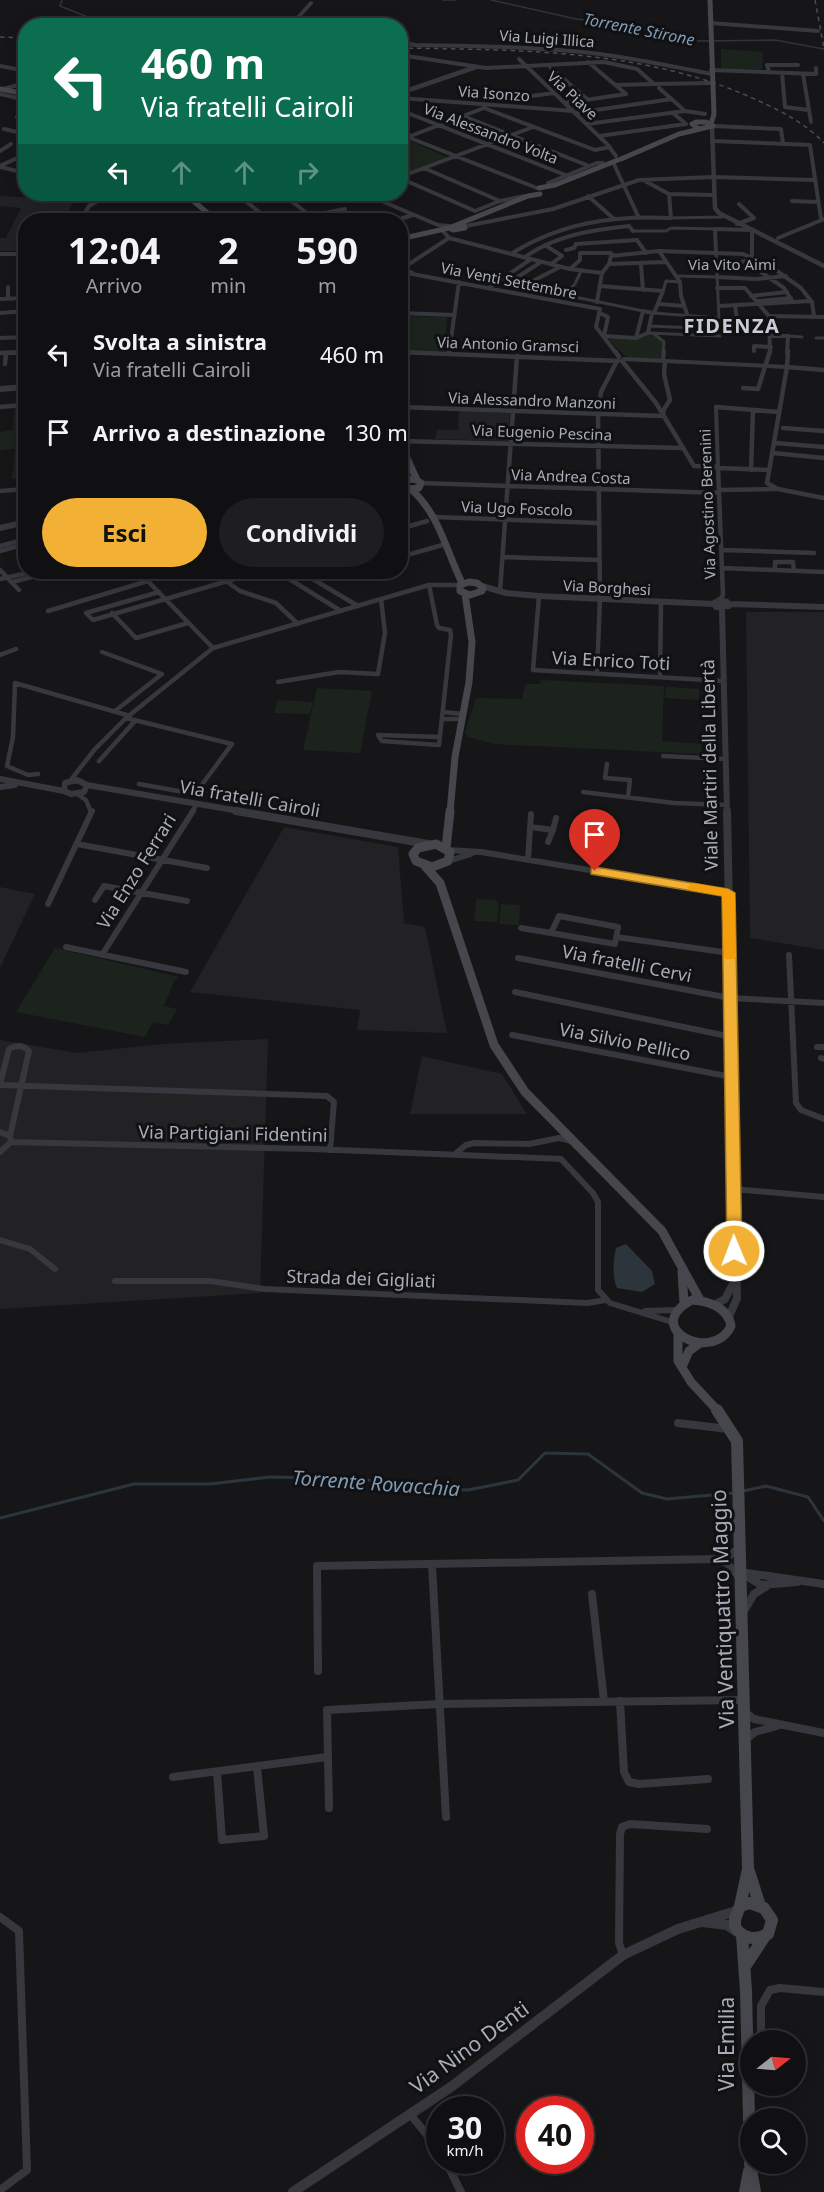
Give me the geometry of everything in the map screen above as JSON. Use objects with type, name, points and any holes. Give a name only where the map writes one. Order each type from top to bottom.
[{"type":"main road","points":[[710,0],[712,110],[714,114],[712,126]]},
{"type":"main road","points":[[679,135],[710,116],[712,110]]},
{"type":"main road","points":[[699,121],[712,126]]},
{"type":"main road","points":[[692,126],[701,129]]},
{"type":"main road","points":[[408,237],[447,229],[534,190],[573,178],[615,158],[712,126]]},
{"type":"main road","points":[[534,190],[548,191],[555,185]]},
{"type":"main road","points":[[194,201],[208,213]]},
{"type":"main road","points":[[408,458],[429,501],[433,519]]},
{"type":"main road","points":[[408,458],[411,475],[408,479]]},
{"type":"main road","points":[[408,484],[419,483]]},
{"type":"main road","points":[[408,484],[419,483]]},
{"type":"main road","points":[[408,488],[423,500],[456,568],[465,594],[471,642],[469,682],[446,828],[447,849],[451,855],[444,864],[440,883]]},
{"type":"main road","points":[[456,568],[482,589],[473,595],[467,606]]},
{"type":"main road","points":[[460,585],[473,582]]},
{"type":"main road","points":[[465,594],[473,595]]},
{"type":"main road","points":[[446,828],[429,844],[415,851],[414,858],[425,866],[440,883],[494,1045],[514,1078],[554,1122],[662,1231],[700,1300]]},
{"type":"main road","points":[[429,844],[447,849]]},
{"type":"main road","points":[[425,866],[444,864]]},
{"type":"main road","points":[[680,1306],[700,1300],[716,1304],[729,1317],[729,1329],[716,1341],[700,1343],[687,1340],[678,1333],[672,1322],[680,1306],[682,1270]]},
{"type":"main road","points":[[678,1333],[677,1357],[682,1367]]},
{"type":"main road","points":[[682,1367],[689,1351],[700,1343]]},
{"type":"main road","name":"Via Ventiquattro Maggio","points":[[682,1367],[693,1383],[721,1413],[732,1428],[737,1441],[748,1869]]},
{"type":"main road","points":[[748,1869],[760,1906]]},
{"type":"main road","points":[[748,1869],[734,1922],[741,1934],[754,1939],[765,1936]]},
{"type":"main road","points":[[738,1909],[750,1903],[760,1906],[768,1911],[772,1920],[770,1930],[746,1965]]},
{"type":"main road","name":"Via Emilia","points":[[741,1934],[746,1965],[747,2030]]},
{"type":"main road","name":"Via Emilia","points":[[745,2192],[748,2174]]},
{"type":"main road","name":"Via Emilia","points":[[752,2174],[755,2192]]},
{"type":"street","points":[[298,18],[311,3]]},
{"type":"street","points":[[710,26],[818,31]]},
{"type":"street","name":"Via Luigi Illica","points":[[408,44],[507,46],[628,57],[711,72],[769,71]]},
{"type":"street","points":[[408,55],[425,56],[476,67],[550,67],[588,62],[637,69],[654,84]]},
{"type":"street","name":"Via Piave","points":[[519,58],[526,68],[610,148]]},
{"type":"street","points":[[565,103],[626,94],[588,62]]},
{"type":"street","points":[[798,65],[767,65],[769,73],[816,74],[816,68]]},
{"type":"street","points":[[408,93],[476,67]]},
{"type":"street","points":[[550,67],[588,100]]},
{"type":"street","points":[[0,68],[18,71]]},
{"type":"street","points":[[782,73],[785,107],[808,110]]},
{"type":"street","points":[[802,74],[811,122]]},
{"type":"street","points":[[616,85],[712,83]]},
{"type":"street","points":[[659,88],[685,111]]},
{"type":"street","points":[[516,99],[554,93]]},
{"type":"street","name":"Via Isonzo","points":[[408,98],[574,112],[672,99]]},
{"type":"street","points":[[408,137],[484,108],[595,150],[610,148],[615,158],[616,171]]},
{"type":"street","points":[[599,136],[686,124],[673,112]]},
{"type":"street","points":[[587,124],[673,112],[705,114]]},
{"type":"street","name":"Via Alessandro Volta","points":[[408,113],[573,178]]},
{"type":"street","points":[[462,116],[590,168]]},
{"type":"street","points":[[408,174],[534,126]]},
{"type":"street","points":[[783,144],[781,129],[712,126],[715,208],[723,217],[773,238],[788,249],[824,266]]},
{"type":"street","points":[[4,129],[18,132]]},
{"type":"street","points":[[701,129],[712,139],[810,145],[814,180],[823,219],[773,238],[752,238]]},
{"type":"street","points":[[408,137],[534,190]]},
{"type":"street","points":[[0,151],[11,144]]},
{"type":"street","points":[[18,158],[1,165],[6,170],[18,171]]},
{"type":"street","points":[[603,164],[612,166],[616,171],[638,216]]},
{"type":"street","points":[[424,168],[500,201]]},
{"type":"street","points":[[548,183],[590,168]]},
{"type":"street","points":[[462,223],[532,214],[639,180],[713,177],[814,180]]},
{"type":"street","points":[[639,180],[658,186],[669,194],[714,195]]},
{"type":"street","points":[[408,181],[475,211],[534,190]]},
{"type":"street","points":[[669,194],[670,218]]},
{"type":"street","points":[[588,196],[613,218]]},
{"type":"street","points":[[85,213],[89,206],[97,201]]},
{"type":"street","points":[[246,201],[260,213]]},
{"type":"street","points":[[291,201],[306,213]]},
{"type":"street","points":[[382,201],[447,229],[448,238]]},
{"type":"street","points":[[792,201],[818,202]]},
{"type":"street","points":[[737,224],[754,218],[739,204]]},
{"type":"street","points":[[325,213],[345,209]]},
{"type":"street","points":[[408,216],[414,214]]},
{"type":"street","points":[[511,254],[535,238],[575,225],[613,218],[723,217]]},
{"type":"street","points":[[525,257],[545,245],[566,238],[629,226],[646,253]]},
{"type":"street","points":[[566,238],[576,244],[666,231],[671,228],[751,230]]},
{"type":"street","points":[[506,279],[523,286],[643,312],[719,318],[715,229]]},
{"type":"street","points":[[751,230],[752,257]]},
{"type":"street","points":[[591,232],[597,242]]},
{"type":"street","points":[[448,238],[560,267],[602,273]]},
{"type":"street","points":[[408,265],[448,238]]},
{"type":"street","points":[[566,250],[574,248],[576,244]]},
{"type":"street","points":[[545,245],[562,256],[551,264]]},
{"type":"street","points":[[659,251],[680,282],[684,306],[688,317],[691,318],[691,328]]},
{"type":"street","points":[[570,269],[580,260],[580,253],[659,251],[752,257],[786,276],[811,301],[814,316]]},
{"type":"street","points":[[0,254],[18,254]]},
{"type":"street","points":[[597,302],[602,273],[609,264],[611,254]]},
{"type":"street","points":[[736,270],[735,263],[752,257]]},
{"type":"street","points":[[489,288],[506,279],[531,259]]},
{"type":"street","points":[[408,275],[412,273],[418,260]]},
{"type":"street","points":[[744,261],[772,279],[787,292],[792,300]]},
{"type":"street","points":[[515,281],[542,262]]},
{"type":"street","points":[[609,264],[641,265],[666,262]]},
{"type":"street","points":[[641,265],[643,290]]},
{"type":"street","points":[[523,286],[560,267]]},
{"type":"street","name":"Via Venti Settembre","points":[[408,271],[600,311]]},
{"type":"street","points":[[563,295],[575,284],[581,271]]},
{"type":"street","name":"Via Vito Aimi","points":[[677,276],[772,279],[786,276]]},
{"type":"street","points":[[663,416],[666,404],[670,400],[664,375],[664,342],[651,333],[649,326],[666,281],[680,282]]},
{"type":"street","points":[[448,354],[459,282]]},
{"type":"street","points":[[600,286],[663,291]]},
{"type":"street","points":[[8,287],[8,299]]},
{"type":"street","points":[[717,288],[745,288],[769,316],[824,317]]},
{"type":"street","points":[[750,296],[787,292]]},
{"type":"street","points":[[0,299],[18,298]]},
{"type":"street","points":[[719,306],[792,300],[811,301]]},
{"type":"street","points":[[604,303],[596,327],[656,404],[694,466],[769,470]]},
{"type":"street","points":[[659,304],[684,306]]},
{"type":"street","points":[[735,306],[737,319]]},
{"type":"street","points":[[600,311],[608,317],[604,336]]},
{"type":"street","points":[[0,313],[18,312]]},
{"type":"street","points":[[636,338],[643,312]]},
{"type":"street","points":[[408,313],[455,315]]},
{"type":"street","points":[[742,388],[758,389],[768,366],[772,353],[769,316]]},
{"type":"street","points":[[649,326],[720,329]]},
{"type":"street","points":[[604,336],[636,338],[651,333],[720,336]]},
{"type":"street","points":[[770,336],[802,337]]},
{"type":"street","points":[[767,483],[787,367],[788,336]]},
{"type":"street","points":[[0,338],[18,337]]},
{"type":"street","points":[[816,338],[824,338]]},
{"type":"street","points":[[754,351],[754,346],[771,347]]},
{"type":"street","points":[[0,353],[18,352]]},
{"type":"street","name":"Via Antonio Gramsci","points":[[408,352],[619,359],[824,370]]},
{"type":"street","points":[[5,364],[6,353]]},
{"type":"street","points":[[501,591],[517,356]]},
{"type":"street","points":[[597,673],[600,598],[597,489],[598,414],[601,392],[619,359]]},
{"type":"street","points":[[0,389],[18,388]]},
{"type":"street","points":[[656,404],[666,404]]},
{"type":"street","points":[[0,408],[18,406]]},
{"type":"street","name":"Via Alessandro Manzoni","points":[[408,407],[663,416]]},
{"type":"street","points":[[716,407],[779,412]]},
{"type":"street","name":"Via Agostino Berenini","points":[[716,407],[723,595],[717,602]]},
{"type":"street","points":[[751,470],[753,410]]},
{"type":"street","points":[[783,428],[824,431]]},
{"type":"street","name":"Via Eugenio Pescina","points":[[408,442],[511,442],[682,448]]},
{"type":"street","points":[[775,442],[824,447]]},
{"type":"street","points":[[773,453],[824,458]]},
{"type":"street","name":"Via Andrea Costa","points":[[419,483],[597,489],[719,490]]},
{"type":"street","points":[[719,490],[756,487],[767,483],[778,489]]},
{"type":"street","points":[[719,490],[778,489],[824,498]]},
{"type":"street","points":[[0,491],[18,490]]},
{"type":"street","name":"Via Ugo Foscolo","points":[[408,527],[433,519],[598,523]]},
{"type":"street","points":[[0,528],[18,524]]},
{"type":"street","points":[[0,546],[18,541]]},
{"type":"street","points":[[408,555],[446,544]]},
{"type":"street","points":[[0,551],[18,546]]},
{"type":"street","points":[[722,550],[814,553]]},
{"type":"street","points":[[503,557],[599,560]]},
{"type":"street","points":[[722,568],[824,572]]},
{"type":"street","points":[[0,570],[19,590]]},
{"type":"street","points":[[10,581],[18,578]]},
{"type":"street","points":[[0,579],[10,581],[19,579]]},
{"type":"street","points":[[159,592],[86,613],[93,620],[233,579]]},
{"type":"street","points":[[289,579],[341,611]]},
{"type":"street","points":[[313,579],[358,606]]},
{"type":"street","points":[[48,611],[148,581],[213,648]]},
{"type":"street","points":[[226,581],[240,591],[276,603],[298,624]]},
{"type":"street","points":[[429,585],[437,625],[439,628],[450,630],[451,635],[443,715],[439,745],[382,741],[378,735],[440,737]]},
{"type":"street","points":[[66,785],[79,768],[128,717],[213,648],[429,585],[460,585]]},
{"type":"street","name":"Via Borghesi","points":[[482,589],[539,596],[661,602],[717,602]]},
{"type":"street","name":"Via Enrico Toti","points":[[539,596],[533,670],[724,681]]},
{"type":"street","points":[[278,682],[339,672],[378,674],[385,633],[381,599]]},
{"type":"street","points":[[660,676],[661,602]]},
{"type":"street","points":[[717,602],[726,606],[824,607]]},
{"type":"street","name":"Viale Martiri della Libertà","points":[[726,606],[724,681],[737,1298],[729,1317]]},
{"type":"street","points":[[112,614],[136,638],[188,623]]},
{"type":"street","points":[[0,655],[16,649]]},
{"type":"street","points":[[102,652],[162,674],[115,711]]},
{"type":"street","points":[[38,774],[28,775],[7,766],[13,737],[15,683],[115,711],[135,721],[232,744],[195,794],[139,784]]},
{"type":"street","points":[[443,715],[462,717]]},
{"type":"street","points":[[99,761],[135,721]]},
{"type":"street","points":[[663,756],[726,759]]},
{"type":"street","points":[[607,764],[605,778],[630,780],[628,797]]},
{"type":"street","points":[[48,904],[92,811],[86,800],[85,787],[79,768]]},
{"type":"street","points":[[0,779],[27,784]]},
{"type":"street","points":[[0,787],[27,784],[85,787]]},
{"type":"street","points":[[66,785],[86,800]]},
{"type":"street","points":[[76,794],[85,787]]},
{"type":"street","name":"Via fratelli Cairoli","points":[[85,787],[105,788],[429,844]]},
{"type":"street","points":[[583,792],[674,803],[727,805]]},
{"type":"street","name":"Via Enzo Ferrari","points":[[102,955],[196,804]]},
{"type":"street","points":[[528,860],[531,814]]},
{"type":"street","points":[[548,842],[556,818]]},
{"type":"street","points":[[531,827],[553,830]]},
{"type":"street","name":"Via fratelli Cairoli","points":[[389,837],[407,844],[414,858]]},
{"type":"street","points":[[77,844],[207,868]]},
{"type":"street","points":[[447,849],[481,852],[728,893]]},
{"type":"street","points":[[444,864],[461,855],[481,852]]},
{"type":"street","points":[[95,900],[104,886],[187,902]]},
{"type":"street","points":[[521,928],[615,944],[618,927],[559,916],[551,933]]},
{"type":"street","points":[[616,937],[730,953]]},
{"type":"street","points":[[66,946],[186,972]]},
{"type":"street","points":[[789,955],[796,1103],[801,1110],[824,1119]]},
{"type":"street","name":"Via fratelli Cervi","points":[[519,958],[730,998],[824,1003]]},
{"type":"street","points":[[515,992],[732,1037]]},
{"type":"street","name":"Via Silvio Pellico","points":[[512,1035],[732,1077]]},
{"type":"street","points":[[0,1152],[8,1148],[11,1139],[21,1087],[29,1051],[20,1047],[9,1049],[0,1084],[21,1087],[327,1096],[334,1102],[330,1150]]},
{"type":"street","points":[[544,1140],[554,1132],[554,1122]]},
{"type":"street","points":[[0,1132],[11,1139]]},
{"type":"street","name":"Via Partigiani Fidentini","points":[[455,1154],[470,1144],[529,1144],[559,1138],[573,1141]]},
{"type":"street","name":"Via Partigiani Fidentini","points":[[11,1139],[554,1158],[567,1163],[598,1202],[598,1290],[606,1300]]},
{"type":"street","points":[[733,1190],[824,1197]]},
{"type":"street","points":[[0,1240],[18,1243],[36,1251],[55,1269]]},
{"type":"street","points":[[716,1304],[725,1299],[735,1280]]},
{"type":"street","name":"Strada dei Gigliati","points":[[115,1281],[210,1281],[264,1289],[587,1303],[606,1300]]},
{"type":"street","points":[[606,1300],[621,1307],[641,1311],[672,1322]]},
{"type":"street","points":[[641,1311],[680,1306]]},
{"type":"street","points":[[700,1426],[712,1422],[721,1413]]},
{"type":"street","points":[[678,1423],[732,1428]]},
{"type":"street","points":[[318,1671],[317,1566],[717,1559],[730,1555],[740,1547]]},
{"type":"street","points":[[717,1559],[727,1563],[740,1575],[758,1585],[810,1582]]},
{"type":"street","points":[[432,1565],[446,1817]]},
{"type":"street","points":[[740,1575],[824,1584]]},
{"type":"street","points":[[741,1615],[754,1594],[768,1586]]},
{"type":"street","points":[[592,1594],[604,1701]]},
{"type":"street","points":[[329,1808],[327,1710],[439,1704],[604,1701],[744,1705],[754,1719],[824,1733]]},
{"type":"street","points":[[620,1701],[624,1772],[629,1782],[639,1784],[708,1779]]},
{"type":"street","points":[[745,1740],[754,1732],[783,1725]]},
{"type":"street","points":[[173,1777],[327,1757]]},
{"type":"street","points":[[217,1772],[222,1840],[264,1836],[257,1767]]},
{"type":"street","points":[[624,1955],[619,1943],[620,1834],[622,1827],[630,1824],[708,1829]]},
{"type":"street","name":"Via Nino Denti","points":[[293,2192],[498,2052],[645,1941],[738,1909]]},
{"type":"street","points":[[0,1917],[19,1931],[27,2170],[0,2190]]},
{"type":"street","name":"Via Nino Denti","points":[[701,1922],[727,1925],[741,1934]]},
{"type":"street","points":[[761,2030],[760,2008],[766,1993],[774,1988],[824,1992]]},
{"type":"street","points":[[410,2114],[426,2134]]},
{"type":"street","points":[[452,2174],[461,2192]]},
{"type":"shaded area","points":[[721,49],[763,52],[762,69],[721,69]]},
{"type":"shaded area","points":[[408,140],[447,157],[408,172]]},
{"type":"shaded area","points":[[0,196],[18,197],[18,201],[74,201],[67,213],[18,213],[21,208],[0,206]]},
{"type":"shaded area","points":[[18,214],[18,251],[0,251],[0,238],[6,238]]},
{"type":"shaded area","points":[[408,316],[447,317],[444,351],[408,350]]},
{"type":"shaded area","points":[[652,334],[664,342],[663,360],[637,360],[622,353],[609,339],[638,339]]},
{"type":"shaded area","points":[[14,408],[18,408],[18,479],[12,479],[15,449],[0,450],[0,432],[13,430]]},
{"type":"shaded area","points":[[459,411],[510,413],[508,441],[435,439],[437,430],[458,430]]},
{"type":"shaded area","points":[[746,612],[824,612],[824,950],[750,938]]},
{"type":"shaded area","points":[[541,680],[664,686],[662,741],[701,744],[701,754],[495,744],[468,737],[465,732],[476,698],[522,699],[525,684],[540,684]]},
{"type":"shaded area","points":[[666,687],[699,689],[699,700],[665,698]]},
{"type":"shaded area","points":[[317,688],[372,691],[360,753],[303,750]]},
{"type":"shaded area","points":[[277,700],[313,702],[310,714],[274,713]]},
{"type":"shaded area","points":[[284,827],[398,847],[404,923],[425,927],[447,1033],[357,1030],[360,1010],[190,992]]},
{"type":"shaded area","points":[[0,887],[35,894],[0,968]]},
{"type":"shaded area","points":[[476,899],[495,900],[499,904],[497,922],[474,921]]},
{"type":"shaded area","points":[[501,904],[520,905],[519,925],[499,924]]},
{"type":"shaded area","points":[[55,948],[179,977],[174,981],[164,1006],[177,1009],[168,1025],[153,1022],[145,1037],[16,1012]]},
{"type":"shaded area","points":[[268,1039],[260,1293],[0,1309],[0,1040],[77,1053],[163,1044]]},
{"type":"shaded area","points":[[422,1056],[502,1074],[527,1114],[410,1114]]},
{"type":"shaded area","points":[[626,1244],[652,1271],[655,1284],[642,1292],[617,1288],[615,1284],[613,1268],[616,1248]]},
{"type":"waterway","points":[[62,0],[60,6],[90,18]]},
{"type":"waterway","name":"Torrente Stirone","points":[[443,0],[456,0]]},
{"type":"waterway","name":"Torrente Stirone","points":[[491,0],[576,19],[619,24],[699,41],[775,40],[824,49]]},
{"type":"waterway","name":"Torrente Rovacchia","points":[[0,1518],[134,1484],[210,1484],[270,1477],[361,1479],[424,1489],[468,1490],[518,1480],[545,1453],[588,1454],[642,1493],[667,1499],[734,1493]]},
{"type":"waterway","name":"Torrente Rovacchia","points":[[743,1491],[766,1486],[808,1497],[824,1521]]},
{"type":"railway","points":[[815,0],[824,48]]},
{"type":"railway","points":[[0,37],[18,38]]},
{"type":"railway","points":[[408,48],[538,52],[628,62],[673,71],[716,84],[768,105],[802,124],[824,143]]},
{"type":"slow traffic","points":[[693,887],[728,893],[730,956]]},
{"type":"district","name":"FIDENZA","points":[[732,325]]},
{"type":"route","points":[[595,871],[728,893],[734,1251]]}]
